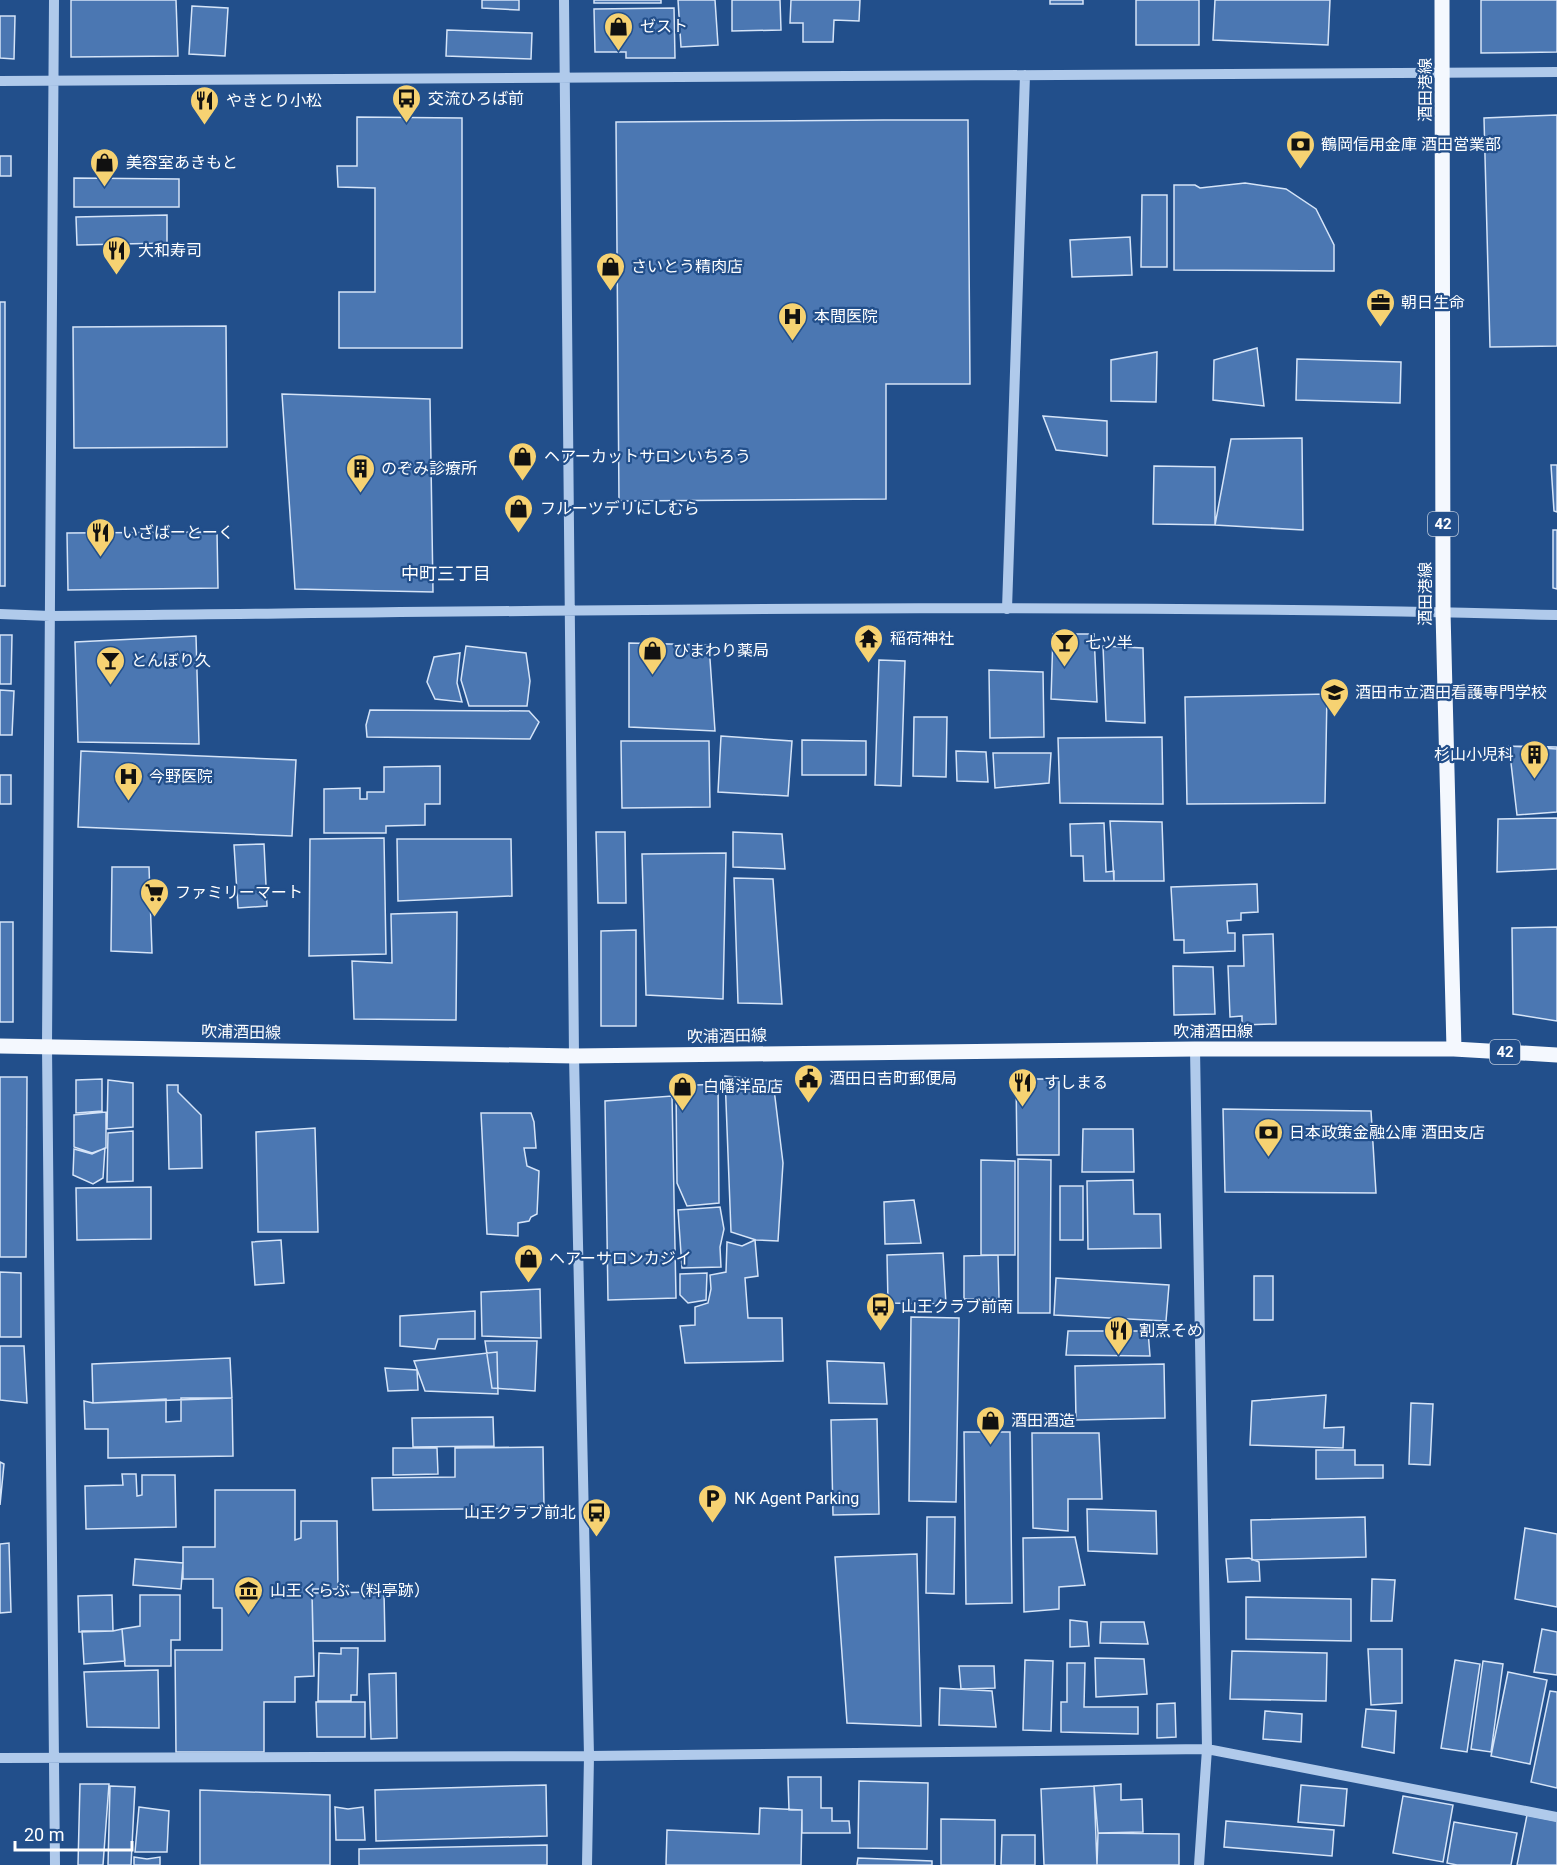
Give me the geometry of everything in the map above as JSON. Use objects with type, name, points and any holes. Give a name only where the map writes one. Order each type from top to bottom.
[{"type":"main road","name":"酒田港線","points":[[1442,0],[1443,612],[1454,1049]]},
{"type":"main road","name":"吹浦酒田線","points":[[0,1046],[574,1056],[1195,1049],[1454,1049]]},
{"type":"main road","name":"42","points":[[1454,1049],[1557,1055]]},
{"type":"street","points":[[54,0],[47,1046],[55,1865]]},
{"type":"street","points":[[564,0],[574,1056],[589,1756],[587,1865]]},
{"type":"street","points":[[0,81],[1557,72]]},
{"type":"street","points":[[1007,609],[1025,75]]},
{"type":"street","points":[[0,614],[50,616],[1007,609],[1557,615]]},
{"type":"street","points":[[1195,1049],[1207,1749],[1199,1865]]},
{"type":"street","points":[[0,1758],[589,1756],[1207,1749],[1557,1817]]},
{"type":"building","points":[[71,0],[176,0],[178,56],[71,57]]},
{"type":"building","points":[[482,0],[519,0],[519,10],[482,8]]},
{"type":"building","points":[[594,0],[661,0],[661,3],[594,3]]},
{"type":"building","points":[[678,0],[715,0],[718,45],[681,47]]},
{"type":"building","points":[[732,0],[780,0],[781,30],[732,31]]},
{"type":"building","points":[[791,0],[860,0],[859,21],[834,20],[833,42],[803,42],[803,23],[790,23]]},
{"type":"building","points":[[1050,0],[1083,0],[1083,4],[1050,4]]},
{"type":"building","points":[[1136,0],[1199,0],[1199,45],[1136,45]]},
{"type":"building","points":[[1215,0],[1330,0],[1328,45],[1213,40]]},
{"type":"building","points":[[1481,0],[1557,0],[1557,52],[1481,53]]},
{"type":"building","points":[[192,6],[228,8],[225,56],[189,54]]},
{"type":"building","points":[[674,8],[675,58],[626,58],[626,52],[595,52],[594,9]]},
{"type":"building","points":[[0,16],[15,16],[14,59],[0,58]]},
{"type":"building","points":[[447,30],[532,33],[531,59],[446,56]]},
{"type":"building","points":[[1557,115],[1557,346],[1490,347],[1484,118]]},
{"type":"building","points":[[357,117],[462,118],[462,348],[339,348],[339,292],[375,292],[375,188],[338,187],[337,166],[357,166]]},
{"type":"building","name":"本間医院","points":[[968,120],[970,384],[886,384],[886,499],[619,501],[616,122]]},
{"type":"building","points":[[0,156],[11,156],[11,176],[0,176]]},
{"type":"building","points":[[74,178],[179,179],[179,207],[74,207]]},
{"type":"building","points":[[1245,183],[1286,189],[1316,209],[1334,245],[1334,271],[1174,270],[1174,185],[1195,185],[1200,188]]},
{"type":"building","points":[[1142,195],[1167,195],[1167,267],[1141,267]]},
{"type":"building","points":[[167,215],[167,243],[77,245],[76,217]]},
{"type":"building","points":[[1130,237],[1132,275],[1072,277],[1070,240]]},
{"type":"building","points":[[0,302],[5,302],[5,586],[0,586]]},
{"type":"building","points":[[226,326],[227,447],[74,448],[73,327]]},
{"type":"building","points":[[1257,348],[1264,406],[1213,400],[1214,360]]},
{"type":"building","points":[[1157,352],[1156,402],[1111,401],[1111,360]]},
{"type":"building","points":[[1297,359],[1401,362],[1400,403],[1296,400]]},
{"type":"building","name":"のぞみ診療所","points":[[282,394],[430,399],[433,592],[295,589]]},
{"type":"building","points":[[1043,416],[1107,421],[1107,456],[1056,450]]},
{"type":"building","points":[[1302,438],[1303,530],[1215,525],[1231,439]]},
{"type":"building","points":[[1551,465],[1557,465],[1557,512],[1554,511]]},
{"type":"building","points":[[1154,466],[1215,467],[1215,525],[1153,524]]},
{"type":"building","points":[[1553,530],[1557,530],[1557,589],[1553,588]]},
{"type":"building","points":[[217,532],[218,588],[68,590],[67,533]]},
{"type":"building","points":[[1053,634],[1094,634],[1097,702],[1051,699]]},
{"type":"building","points":[[0,635],[12,635],[11,684],[0,684]]},
{"type":"building","points":[[196,636],[199,744],[78,742],[75,642]]},
{"type":"building","points":[[629,643],[709,645],[715,731],[629,727]]},
{"type":"building","points":[[466,646],[526,653],[530,681],[527,706],[469,706],[461,680]]},
{"type":"building","points":[[1103,646],[1143,648],[1145,723],[1106,721]]},
{"type":"building","points":[[460,653],[457,683],[462,702],[435,699],[427,682],[434,657]]},
{"type":"building","points":[[879,660],[905,661],[901,786],[875,785]]},
{"type":"building","points":[[989,670],[1043,672],[1044,737],[990,738]]},
{"type":"building","points":[[0,690],[14,691],[12,735],[0,735]]},
{"type":"building","points":[[1327,694],[1325,803],[1187,804],[1185,697]]},
{"type":"building","points":[[370,710],[529,711],[539,722],[530,739],[367,737],[366,725]]},
{"type":"building","points":[[914,717],[947,717],[946,777],[913,776]]},
{"type":"building","points":[[721,736],[792,741],[788,796],[718,792]]},
{"type":"building","points":[[1162,737],[1163,804],[1060,803],[1058,738]]},
{"type":"building","points":[[802,740],[866,741],[866,775],[802,775]]},
{"type":"building","points":[[621,741],[709,741],[710,807],[622,808]]},
{"type":"building","name":"杉山小児科","points":[[1509,746],[1557,749],[1557,812],[1517,815]]},
{"type":"building","name":"杉山小児科","points":[[1509,746],[1557,747],[1557,812],[1517,815]]},
{"type":"building","points":[[81,751],[296,760],[292,836],[78,827]]},
{"type":"building","points":[[956,751],[986,752],[988,782],[957,781]]},
{"type":"building","points":[[993,753],[1051,753],[1049,783],[995,788]]},
{"type":"building","points":[[440,766],[440,804],[425,804],[425,825],[386,826],[386,833],[324,833],[324,789],[360,788],[360,799],[367,799],[367,792],[384,792],[384,767]]},
{"type":"building","points":[[0,775],[11,775],[11,804],[0,804]]},
{"type":"building","points":[[1557,818],[1557,869],[1497,872],[1498,819]]},
{"type":"building","points":[[1110,821],[1162,822],[1164,881],[1114,881]]},
{"type":"building","points":[[1104,823],[1106,872],[1114,871],[1114,881],[1084,881],[1083,856],[1071,856],[1070,824]]},
{"type":"building","points":[[596,832],[625,832],[626,903],[598,903]]},
{"type":"building","points":[[733,832],[782,834],[785,869],[733,867]]},
{"type":"building","points":[[384,838],[386,954],[309,956],[310,839]]},
{"type":"building","points":[[397,839],[511,839],[512,896],[398,901]]},
{"type":"building","points":[[264,844],[267,906],[238,908],[234,845]]},
{"type":"building","points":[[726,853],[723,999],[646,995],[642,854]]},
{"type":"building","points":[[112,867],[149,867],[152,953],[111,951]]},
{"type":"building","points":[[734,878],[773,879],[782,1004],[738,1003]]},
{"type":"building","points":[[1257,884],[1258,912],[1241,913],[1241,920],[1227,921],[1228,933],[1235,933],[1235,951],[1184,953],[1184,940],[1174,940],[1171,887]]},
{"type":"building","points":[[457,912],[456,1020],[354,1019],[352,961],[392,963],[391,914]]},
{"type":"building","points":[[0,922],[13,922],[13,1022],[0,1022]]},
{"type":"building","points":[[1557,927],[1557,1021],[1513,1014],[1512,928]]},
{"type":"building","points":[[636,930],[636,1026],[601,1026],[601,931]]},
{"type":"building","points":[[1273,934],[1276,1024],[1242,1025],[1242,1016],[1230,1017],[1228,966],[1244,966],[1243,935]]},
{"type":"building","points":[[1173,966],[1213,967],[1215,1014],[1174,1015]]},
{"type":"building","points":[[725,1076],[773,1081],[783,1163],[778,1241],[756,1240],[731,1232]]},
{"type":"building","points":[[0,1077],[27,1077],[26,1257],[0,1257]]},
{"type":"building","points":[[102,1079],[102,1111],[76,1113],[76,1080]]},
{"type":"building","points":[[1016,1079],[1059,1079],[1059,1155],[1017,1155]]},
{"type":"building","points":[[108,1080],[133,1083],[133,1127],[107,1129]]},
{"type":"building","points":[[718,1084],[719,1203],[687,1206],[677,1183],[676,1086]]},
{"type":"building","points":[[167,1085],[178,1085],[178,1092],[201,1115],[202,1168],[169,1169]]},
{"type":"building","points":[[672,1096],[676,1298],[608,1300],[605,1101]]},
{"type":"building","points":[[1223,1109],[1371,1111],[1376,1193],[1225,1192]]},
{"type":"building","points":[[106,1112],[106,1148],[92,1153],[74,1147],[74,1115]]},
{"type":"building","points":[[481,1113],[531,1113],[534,1122],[536,1148],[524,1148],[527,1166],[539,1171],[537,1214],[529,1221],[518,1223],[518,1236],[487,1234]]},
{"type":"building","points":[[315,1128],[318,1232],[258,1232],[256,1132]]},
{"type":"building","points":[[1083,1129],[1133,1129],[1134,1172],[1082,1172]]},
{"type":"building","points":[[133,1131],[133,1181],[107,1182],[108,1133]]},
{"type":"building","points":[[105,1148],[103,1178],[93,1184],[73,1175],[74,1149],[92,1154]]},
{"type":"building","points":[[1018,1159],[1051,1160],[1050,1313],[1018,1313]]},
{"type":"building","points":[[981,1160],[1015,1161],[1015,1255],[981,1255]]},
{"type":"building","points":[[1133,1180],[1134,1214],[1160,1214],[1161,1248],[1088,1249],[1087,1181]]},
{"type":"building","points":[[1060,1186],[1083,1186],[1083,1240],[1060,1240]]},
{"type":"building","points":[[151,1187],[151,1239],[77,1240],[76,1188]]},
{"type":"building","points":[[914,1200],[921,1243],[885,1244],[884,1202]]},
{"type":"building","points":[[720,1207],[724,1229],[720,1247],[721,1267],[682,1268],[678,1210]]},
{"type":"building","points":[[281,1240],[284,1283],[255,1285],[252,1242]]},
{"type":"building","points":[[755,1240],[758,1276],[745,1278],[748,1318],[782,1318],[783,1361],[685,1363],[680,1326],[695,1325],[695,1307],[708,1303],[711,1289],[710,1275],[726,1272],[727,1242],[742,1246]]},
{"type":"building","points":[[943,1253],[946,1304],[888,1303],[887,1255]]},
{"type":"building","points":[[998,1255],[999,1299],[964,1299],[964,1256]]},
{"type":"building","points":[[0,1272],[21,1273],[21,1337],[0,1337]]},
{"type":"building","points":[[707,1273],[706,1300],[688,1303],[680,1295],[680,1274]]},
{"type":"building","points":[[1254,1276],[1273,1276],[1273,1320],[1254,1320]]},
{"type":"building","points":[[1056,1278],[1169,1285],[1166,1321],[1054,1315]]},
{"type":"building","points":[[540,1289],[541,1338],[482,1336],[481,1292]]},
{"type":"building","points":[[475,1311],[475,1339],[438,1339],[435,1349],[400,1346],[400,1316]]},
{"type":"building","points":[[911,1317],[959,1318],[956,1502],[909,1501]]},
{"type":"building","points":[[1068,1331],[1148,1331],[1150,1356],[1066,1355]]},
{"type":"building","points":[[485,1341],[537,1341],[535,1391],[492,1388]]},
{"type":"building","points":[[0,1346],[24,1346],[27,1403],[0,1400]]},
{"type":"building","points":[[497,1352],[498,1394],[425,1391],[414,1361]]},
{"type":"building","points":[[230,1358],[232,1398],[93,1403],[92,1364]]},
{"type":"building","points":[[827,1361],[884,1363],[887,1404],[829,1403]]},
{"type":"building","points":[[1164,1364],[1165,1418],[1076,1420],[1075,1366]]},
{"type":"building","points":[[385,1368],[417,1370],[418,1390],[388,1391]]},
{"type":"building","points":[[1326,1395],[1324,1428],[1344,1427],[1343,1448],[1250,1445],[1252,1401]]},
{"type":"building","points":[[181,1398],[232,1398],[233,1456],[108,1458],[108,1429],[85,1429],[84,1401],[93,1403],[166,1399],[166,1422],[181,1421]]},
{"type":"building","points":[[1411,1403],[1433,1404],[1430,1465],[1409,1464]]},
{"type":"building","points":[[493,1417],[494,1446],[413,1447],[412,1418]]},
{"type":"building","points":[[877,1419],[879,1514],[833,1515],[831,1420]]},
{"type":"building","points":[[964,1432],[1010,1432],[1012,1603],[966,1604]]},
{"type":"building","points":[[1032,1433],[1099,1433],[1102,1499],[1068,1499],[1068,1531],[1033,1528]]},
{"type":"building","points":[[543,1447],[544,1508],[373,1510],[372,1478],[455,1477],[455,1448]]},
{"type":"building","points":[[393,1448],[437,1448],[438,1474],[393,1475]]},
{"type":"building","points":[[1316,1450],[1355,1450],[1355,1465],[1383,1465],[1383,1478],[1316,1479]]},
{"type":"building","points":[[0,1462],[4,1464],[0,1505]]},
{"type":"building","points":[[122,1474],[136,1474],[137,1496],[142,1495],[142,1475],[175,1475],[176,1527],[86,1529],[85,1486],[123,1485]]},
{"type":"building","points":[[215,1490],[295,1490],[295,1540],[301,1538],[301,1521],[337,1521],[338,1589],[313,1589],[312,1593],[314,1676],[295,1677],[295,1702],[264,1702],[264,1752],[176,1752],[175,1650],[222,1650],[222,1608],[213,1608],[213,1579],[183,1579],[183,1547],[215,1547]]},
{"type":"building","points":[[1087,1509],[1156,1511],[1157,1554],[1088,1551]]},
{"type":"building","points":[[927,1517],[955,1517],[954,1594],[926,1593]]},
{"type":"building","points":[[1365,1517],[1366,1557],[1252,1560],[1251,1520]]},
{"type":"building","points":[[1525,1528],[1557,1534],[1557,1607],[1515,1599]]},
{"type":"building","points":[[1075,1537],[1085,1585],[1059,1587],[1059,1609],[1024,1612],[1023,1538]]},
{"type":"building","points":[[9,1543],[11,1612],[0,1613],[0,1544]]},
{"type":"building","points":[[917,1554],[921,1726],[847,1723],[835,1557]]},
{"type":"building","points":[[1249,1558],[1259,1562],[1260,1581],[1228,1582],[1226,1559]]},
{"type":"building","points":[[135,1559],[183,1563],[181,1589],[133,1585]]},
{"type":"building","points":[[1372,1579],[1395,1580],[1392,1621],[1371,1621]]},
{"type":"building","points":[[384,1592],[385,1641],[313,1641],[312,1593]]},
{"type":"building","points":[[112,1595],[113,1631],[79,1632],[78,1596]]},
{"type":"building","points":[[140,1595],[180,1595],[180,1640],[171,1640],[171,1666],[125,1666],[122,1629],[140,1626]]},
{"type":"building","points":[[1246,1597],[1351,1599],[1351,1641],[1246,1639]]},
{"type":"building","points":[[1070,1620],[1087,1622],[1089,1646],[1070,1647]]},
{"type":"building","points":[[1101,1622],[1144,1622],[1148,1644],[1100,1643]]},
{"type":"building","points":[[122,1629],[125,1661],[84,1664],[82,1631]]},
{"type":"building","points":[[1542,1629],[1557,1632],[1557,1675],[1534,1672]]},
{"type":"building","points":[[341,1648],[358,1648],[357,1695],[351,1695],[351,1701],[318,1701],[319,1653],[341,1654]]},
{"type":"building","points":[[1368,1649],[1402,1649],[1402,1703],[1371,1705]]},
{"type":"building","points":[[1232,1651],[1327,1653],[1326,1701],[1230,1699]]},
{"type":"building","points":[[1095,1658],[1144,1659],[1147,1694],[1096,1697]]},
{"type":"building","points":[[1025,1660],[1053,1661],[1051,1731],[1023,1730]]},
{"type":"building","points":[[1455,1660],[1480,1664],[1467,1752],[1441,1748]]},
{"type":"building","points":[[1483,1661],[1503,1664],[1491,1752],[1471,1749]]},
{"type":"building","points":[[1067,1663],[1085,1663],[1084,1707],[1138,1707],[1138,1734],[1061,1732],[1061,1702],[1067,1702]]},
{"type":"building","points":[[959,1666],[994,1666],[995,1688],[961,1689]]},
{"type":"building","points":[[158,1670],[159,1728],[87,1727],[84,1672]]},
{"type":"building","points":[[1508,1672],[1547,1680],[1530,1764],[1491,1756]]},
{"type":"building","points":[[396,1673],[397,1738],[371,1739],[369,1674]]},
{"type":"building","points":[[940,1688],[992,1691],[996,1727],[939,1725]]},
{"type":"building","points":[[1550,1691],[1557,1692],[1557,1788],[1531,1782]]},
{"type":"building","points":[[316,1702],[365,1702],[365,1737],[317,1737]]},
{"type":"building","points":[[1175,1703],[1176,1737],[1157,1738],[1157,1704]]},
{"type":"building","points":[[1366,1709],[1396,1711],[1394,1753],[1362,1747]]},
{"type":"building","points":[[1265,1711],[1302,1714],[1301,1742],[1263,1739]]},
{"type":"building","points":[[788,1777],[821,1777],[821,1808],[832,1808],[832,1821],[849,1821],[850,1833],[802,1833],[802,1810],[789,1810]]},
{"type":"building","points":[[859,1781],[928,1783],[927,1849],[858,1848]]},
{"type":"building","points":[[80,1784],[109,1784],[103,1865],[78,1865]]},
{"type":"building","points":[[1121,1784],[1121,1800],[1142,1799],[1143,1832],[1098,1833],[1094,1786]]},
{"type":"building","points":[[546,1785],[547,1836],[376,1841],[375,1790]]},
{"type":"building","points":[[1301,1785],[1347,1789],[1344,1826],[1298,1822]]},
{"type":"building","points":[[110,1786],[135,1787],[131,1865],[108,1865]]},
{"type":"building","points":[[1094,1786],[1097,1865],[1044,1865],[1041,1789]]},
{"type":"building","points":[[200,1790],[330,1795],[330,1865],[200,1865]]},
{"type":"building","points":[[1403,1796],[1453,1805],[1443,1862],[1393,1853]]},
{"type":"building","points":[[139,1807],[169,1811],[167,1852],[135,1852]]},
{"type":"building","points":[[335,1807],[348,1809],[363,1807],[365,1840],[336,1840]]},
{"type":"building","points":[[760,1808],[802,1810],[801,1865],[666,1865],[667,1830],[759,1834]]},
{"type":"building","points":[[1527,1815],[1557,1821],[1557,1865],[1517,1865]]},
{"type":"building","points":[[941,1819],[995,1820],[995,1865],[941,1865]]},
{"type":"building","points":[[1226,1821],[1334,1830],[1332,1856],[1224,1847]]},
{"type":"building","points":[[1454,1822],[1517,1833],[1511,1865],[1447,1863]]},
{"type":"building","points":[[1098,1833],[1179,1834],[1179,1865],[1097,1865]]},
{"type":"building","points":[[1002,1835],[1035,1835],[1035,1865],[1001,1865]]},
{"type":"building","points":[[547,1845],[547,1865],[359,1865],[359,1849]]},
{"type":"building","points":[[134,1857],[147,1859],[160,1857],[160,1865],[134,1865]]},
{"type":"building","points":[[858,1858],[932,1861],[932,1865],[857,1865]]},
{"type":"place","name":"ゼスト","points":[[619,52]]},
{"type":"place","name":"交流ひろば前","points":[[407,124]]},
{"type":"place","name":"やきとり小松","points":[[205,126]]},
{"type":"place","name":"鶴岡信用金庫 酒田営業部","points":[[1300,170]]},
{"type":"place","name":"美容室あきもと","points":[[105,188]]},
{"type":"place","name":"大和寿司","points":[[117,276]]},
{"type":"place","name":"さいとう精肉店","points":[[610,292]]},
{"type":"place","name":"朝日生命","points":[[1380,328]]},
{"type":"place","name":"本間医院","points":[[793,342]]},
{"type":"place","name":"ヘアーカットサロンいちろう","points":[[523,482]]},
{"type":"place","name":"のぞみ診療所","points":[[360,494]]},
{"type":"place","name":"フルーツデリにしむら","points":[[519,534]]},
{"type":"place","name":"いざばーとーく","points":[[101,558]]},
{"type":"place","name":"稲荷神社","points":[[869,664]]},
{"type":"place","name":"七ツ半","points":[[1064,668]]},
{"type":"place","name":"ひまわり薬局","points":[[652,676]]},
{"type":"place","name":"とんぼり久","points":[[110,686]]},
{"type":"place","name":"酒田市立酒田看護専門学校","points":[[1334,718]]},
{"type":"place","name":"杉山小児科","points":[[1535,780]]},
{"type":"place","name":"今野医院","points":[[128,802]]},
{"type":"place","name":"ファミリーマート","points":[[154,918]]},
{"type":"place","name":"酒田日吉町郵便局","points":[[808,1104]]},
{"type":"place","name":"すしまる","points":[[1023,1108]]},
{"type":"place","name":"白幡洋品店","points":[[682,1112]]},
{"type":"place","name":"日本政策金融公庫 酒田支店","points":[[1268,1158]]},
{"type":"place","name":"ヘアーサロンカジイ","points":[[528,1284]]},
{"type":"place","name":"山王クラブ前南","points":[[880,1332]]},
{"type":"place","name":"割烹そめ","points":[[1118,1356]]},
{"type":"place","name":"酒田酒造","points":[[990,1446]]},
{"type":"place","name":"NK Agent Parking","points":[[713,1524]]},
{"type":"place","name":"山王クラブ前北","points":[[597,1538]]},
{"type":"place","name":"山王くらぶ（料亭跡）","points":[[249,1616]]},
{"type":"district","name":"中町三丁目","points":[[446,573]]}]
